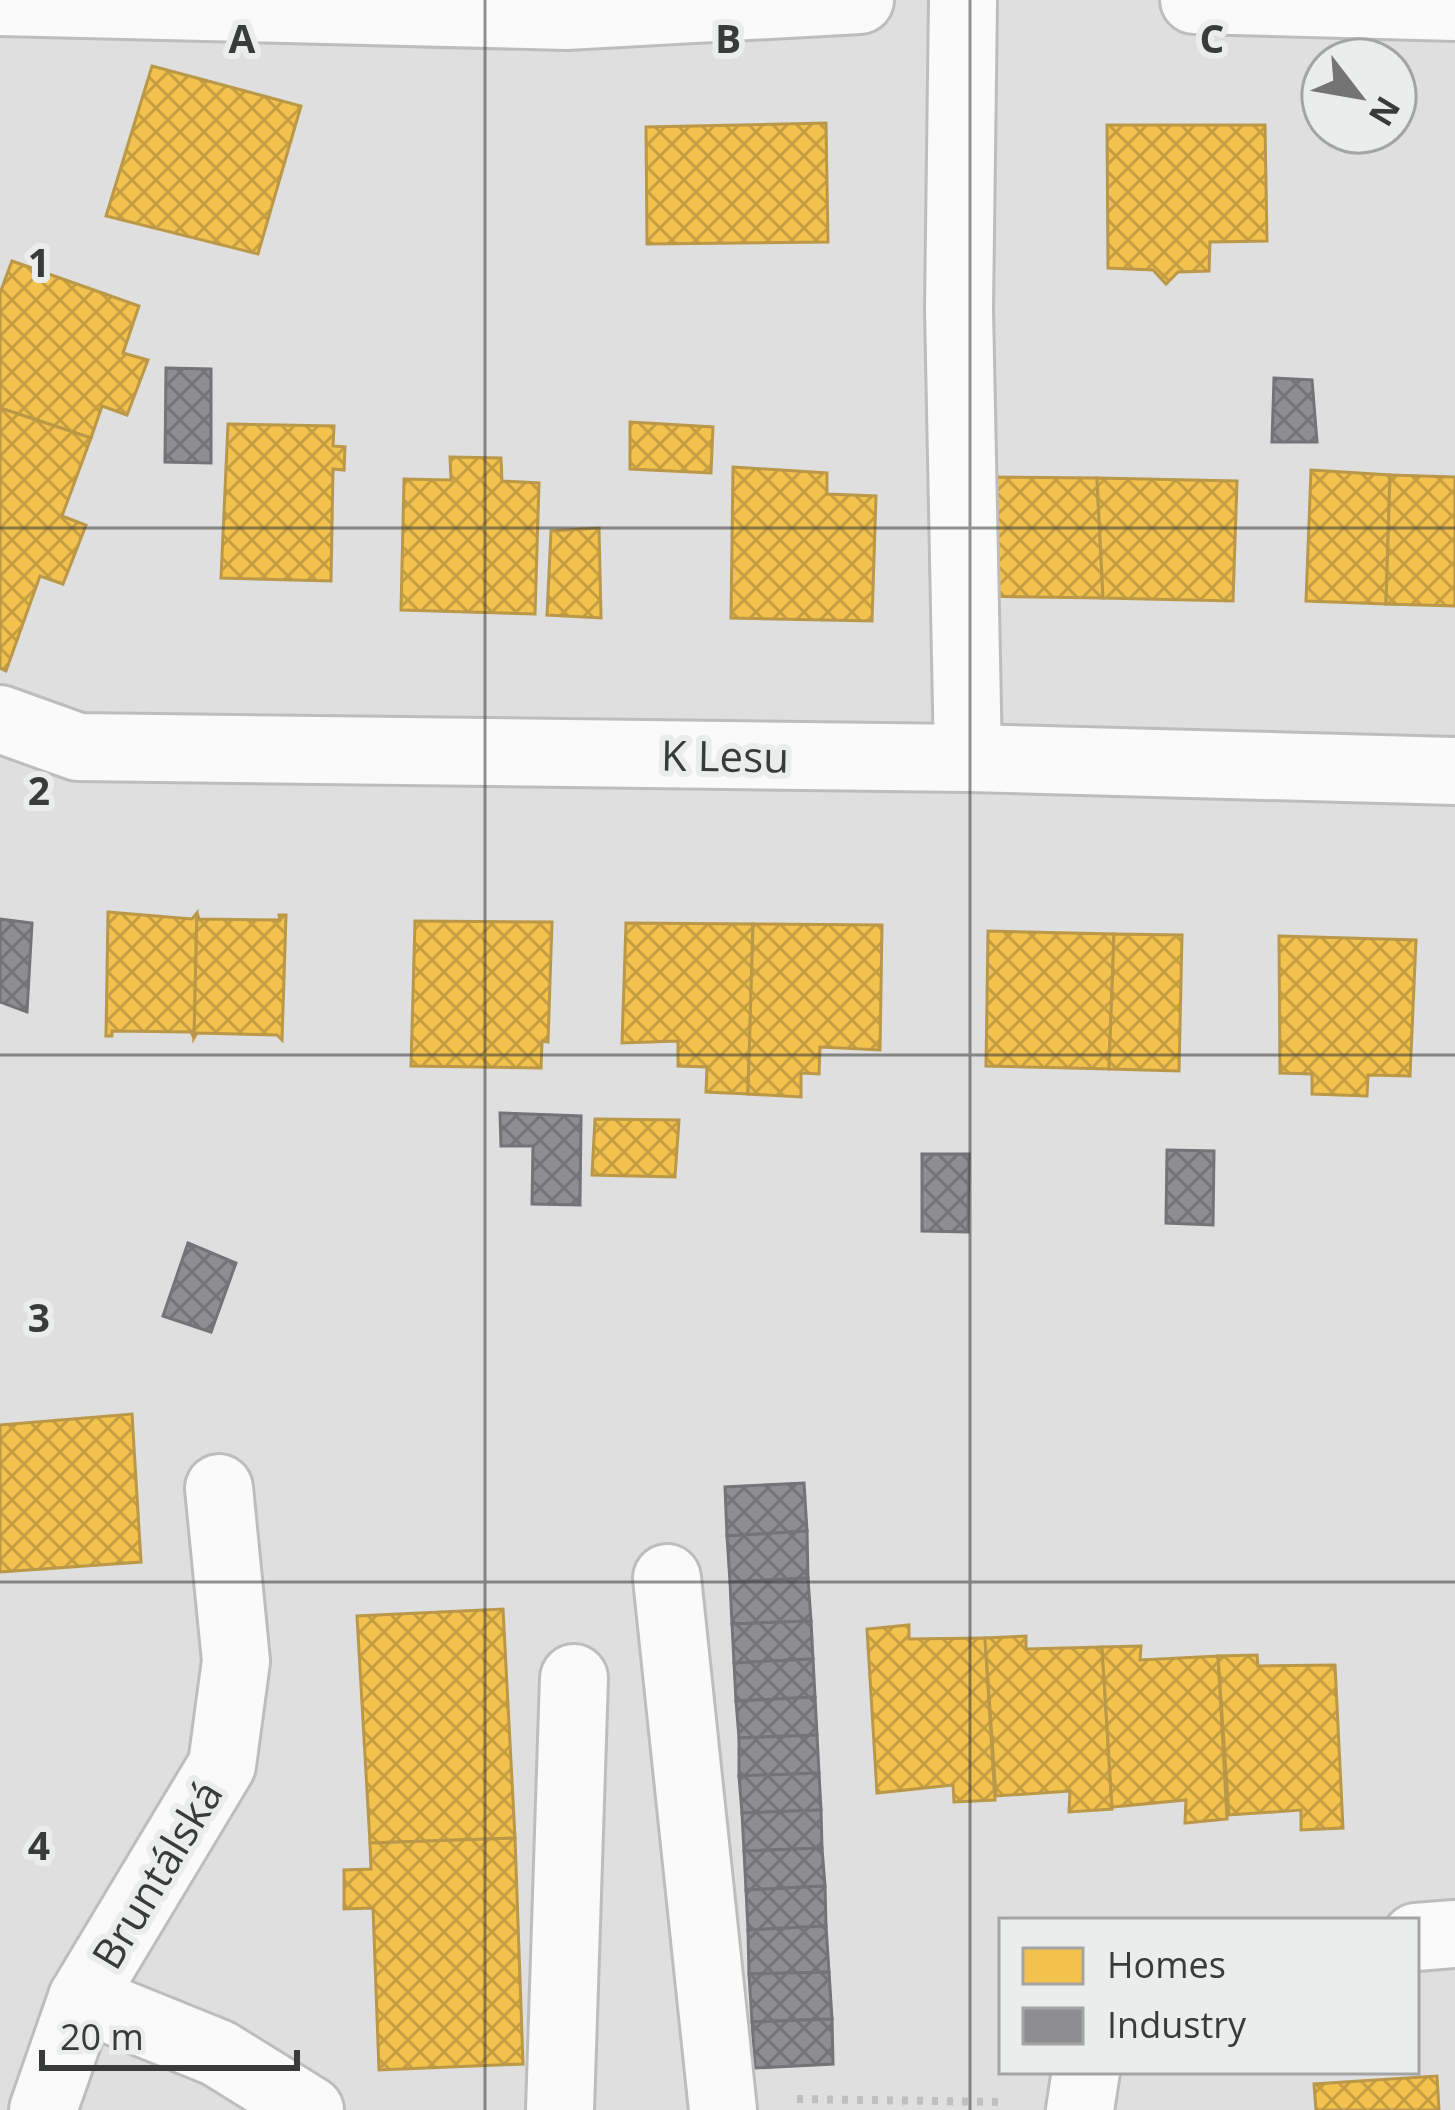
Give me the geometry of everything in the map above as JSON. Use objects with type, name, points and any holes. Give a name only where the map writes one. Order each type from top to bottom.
[{"type":"street","points":[[0,2],[567,8],[860,0]]},
{"type":"street","points":[[963,0],[959,309],[968,758]]},
{"type":"street","points":[[1194,0],[1455,7]]},
{"type":"street","name":"K Lesu","points":[[0,719],[78,747],[968,758],[1455,771]]},
{"type":"street","name":"Bruntálská","points":[[43,2110],[82,1998],[221,1765],[236,1660],[219,1488]]},
{"type":"street","points":[[668,1578],[722,2103]]},
{"type":"street","points":[[560,2110],[574,1678]]},
{"type":"street","points":[[1419,1937],[1455,1934]]},
{"type":"street","points":[[82,1998],[218,2053],[310,2110]]},
{"type":"path","points":[[722,2103],[1012,2102],[1083,2091]]},
{"type":"building: Homes","points":[[152,66],[301,106],[258,254],[106,216]]},
{"type":"building: Homes","points":[[826,123],[828,242],[647,244],[646,127]]},
{"type":"building: Homes","points":[[1107,125],[1265,125],[1267,241],[1210,242],[1209,271],[1178,272],[1166,284],[1153,270],[1108,268]]},
{"type":"building: Homes","points":[[12,261],[139,306],[123,353],[148,360],[127,415],[102,406],[91,438],[0,408],[0,293]]},
{"type":"building: Homes","points":[[0,408],[91,438],[62,516],[86,525],[63,584],[40,576],[6,671],[0,668]]},
{"type":"building: Homes","points":[[630,422],[713,427],[711,473],[630,469]]},
{"type":"building: Homes","points":[[228,424],[334,426],[333,446],[345,447],[344,470],[333,469],[331,581],[221,578]]},
{"type":"building: Homes","points":[[450,457],[501,458],[502,481],[539,483],[535,614],[401,610],[404,479],[451,480]]},
{"type":"building: Homes","points":[[733,467],[827,473],[827,494],[876,496],[872,621],[731,618]]},
{"type":"building: Homes","points":[[1311,470],[1390,475],[1386,604],[1306,601]]},
{"type":"building: Homes","points":[[1390,475],[1455,477],[1455,606],[1386,604]]},
{"type":"building: Homes","points":[[979,477],[1097,478],[1103,598],[975,596]]},
{"type":"building: Homes","points":[[1097,478],[1237,481],[1233,601],[1103,598]]},
{"type":"building: Homes","points":[[599,528],[601,618],[547,615],[551,531]]},
{"type":"building: Homes","points":[[108,912],[192,919],[197,913],[194,1038],[191,1032],[112,1031],[112,1036],[106,1036]]},
{"type":"building: Homes","points":[[197,913],[199,919],[280,920],[279,915],[286,915],[282,1040],[277,1035],[197,1033],[194,1038]]},
{"type":"building: Homes","points":[[415,921],[552,922],[548,1042],[542,1041],[541,1068],[411,1066]]},
{"type":"building: Homes","points":[[626,923],[753,924],[748,1094],[706,1092],[707,1067],[678,1066],[678,1041],[622,1043]]},
{"type":"building: Homes","points":[[753,924],[882,925],[880,1050],[820,1047],[819,1074],[801,1073],[801,1097],[748,1094]]},
{"type":"building: Homes","points":[[988,931],[1114,934],[1109,1069],[986,1066]]},
{"type":"building: Homes","points":[[1114,934],[1182,935],[1179,1071],[1109,1069]]},
{"type":"building: Homes","points":[[1279,936],[1416,940],[1410,1076],[1368,1075],[1367,1096],[1312,1094],[1312,1074],[1280,1073]]},
{"type":"building: Homes","points":[[595,1119],[679,1120],[675,1177],[592,1175]]},
{"type":"building: Homes","points":[[132,1414],[141,1562],[0,1572],[0,1425]]},
{"type":"building: Homes","points":[[503,1609],[515,1838],[370,1843],[357,1616]]},
{"type":"building: Homes","points":[[909,1625],[909,1639],[985,1638],[995,1800],[954,1802],[953,1785],[877,1793],[867,1629]]},
{"type":"building: Homes","points":[[1026,1636],[1026,1649],[1102,1647],[1112,1809],[1069,1812],[1070,1791],[996,1796],[985,1638]]},
{"type":"building: Homes","points":[[1141,1646],[1140,1660],[1218,1656],[1227,1819],[1185,1823],[1186,1800],[1112,1807],[1102,1647]]},
{"type":"building: Homes","points":[[1257,1655],[1258,1666],[1335,1665],[1343,1828],[1301,1830],[1301,1810],[1229,1815],[1218,1656]]},
{"type":"building: Homes","points":[[515,1838],[523,2064],[379,2070],[373,1908],[344,1909],[344,1870],[371,1869],[370,1843]]},
{"type":"building: Homes","points":[[1437,2076],[1439,2110],[1316,2110],[1314,2084]]},
{"type":"building: Industry","points":[[166,368],[211,369],[211,463],[165,462]]},
{"type":"building: Industry","points":[[1274,378],[1312,380],[1317,442],[1272,442]]},
{"type":"building: Industry","points":[[0,919],[32,923],[27,1012],[0,1002]]},
{"type":"building: Industry","points":[[500,1113],[581,1116],[580,1205],[532,1204],[533,1146],[501,1146]]},
{"type":"building: Industry","points":[[1167,1150],[1214,1151],[1213,1225],[1166,1223]]},
{"type":"building: Industry","points":[[922,1154],[969,1154],[968,1232],[922,1231]]},
{"type":"building: Industry","points":[[188,1243],[236,1263],[211,1332],[163,1316]]},
{"type":"building: Industry","points":[[804,1483],[807,1531],[727,1536],[725,1487]]},
{"type":"building: Industry","points":[[807,1531],[808,1578],[730,1582],[727,1536]]},
{"type":"building: Industry","points":[[808,1578],[811,1621],[732,1624],[730,1582]]},
{"type":"building: Industry","points":[[811,1621],[813,1659],[734,1663],[732,1624]]},
{"type":"building: Industry","points":[[813,1659],[815,1697],[736,1701],[734,1663]]},
{"type":"building: Industry","points":[[815,1697],[817,1735],[739,1738],[736,1701]]},
{"type":"building: Industry","points":[[817,1735],[819,1773],[739,1776],[739,1738]]},
{"type":"building: Industry","points":[[819,1773],[821,1810],[742,1813],[739,1776]]},
{"type":"building: Industry","points":[[821,1810],[822,1848],[744,1851],[742,1813]]},
{"type":"building: Industry","points":[[822,1848],[825,1886],[746,1890],[744,1851]]},
{"type":"building: Industry","points":[[825,1886],[826,1926],[748,1930],[746,1890]]},
{"type":"building: Industry","points":[[826,1926],[829,1972],[749,1974],[748,1930]]},
{"type":"building: Industry","points":[[829,1972],[832,2019],[752,2022],[749,1974]]},
{"type":"building: Industry","points":[[832,2019],[833,2064],[755,2068],[752,2022]]}]
